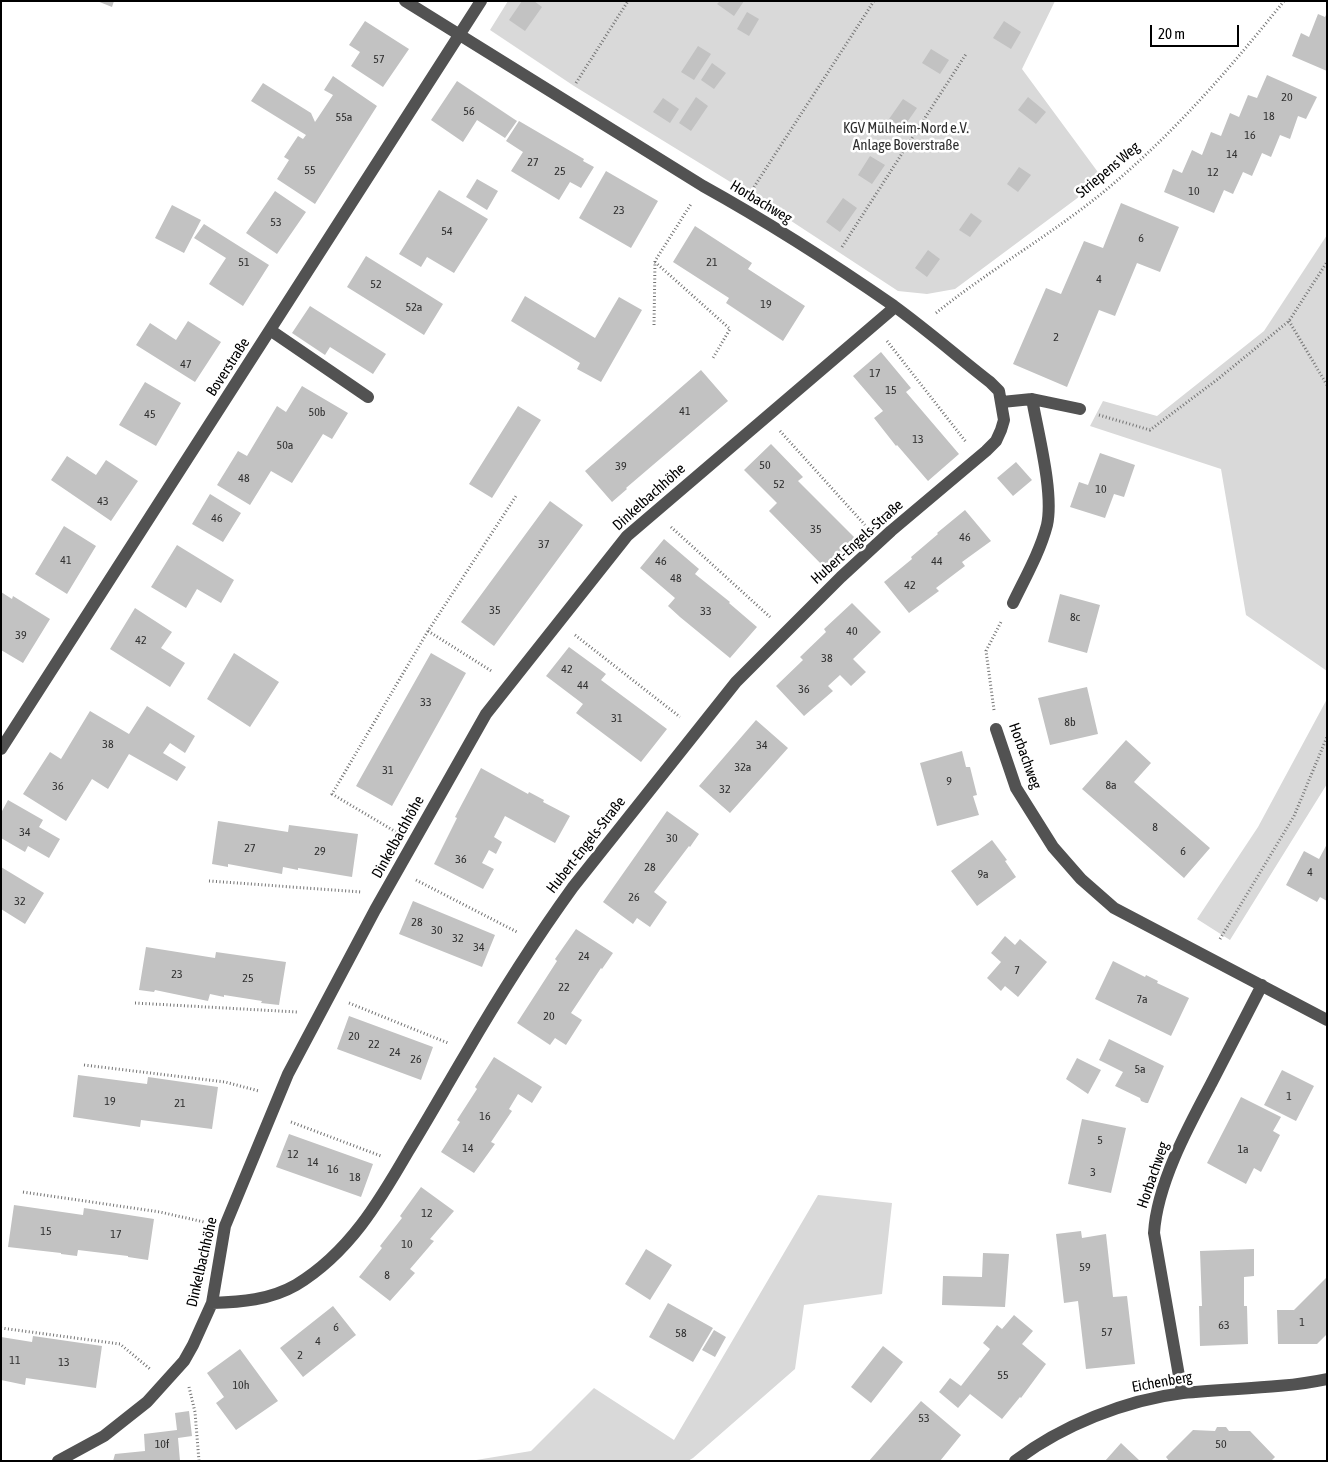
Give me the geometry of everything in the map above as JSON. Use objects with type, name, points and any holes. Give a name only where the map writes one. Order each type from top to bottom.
[{"type":"street","name":"Horbachweg","points":[[405,1],[702,186],[740,207],[895,307],[990,382],[999,391],[1002,402]]},
{"type":"street","name":"Boverstraße","points":[[1,749],[481,1]]},
{"type":"street","name":"Dinkelbachhöhe","points":[[58,1461],[104,1436],[147,1402],[184,1361],[201,1330],[212,1303],[225,1226],[288,1074],[397,870],[486,714],[627,536],[895,307]]},
{"type":"street","points":[[270,330],[368,397]]},
{"type":"street","points":[[1013,602],[1042,540],[1047,523],[1046,476],[1032,399]]},
{"type":"street","points":[[1002,402],[1032,399],[1080,409]]},
{"type":"street","name":"Hubert-Engels-Straße","points":[[212,1303],[242,1302],[272,1296],[296,1285],[347,1244],[368,1218],[402,1164],[469,1047],[573,886],[736,682],[786,630],[880,542],[996,441],[1004,420],[1002,402]]},
{"type":"street","name":"Horbachweg","points":[[996,729],[1016,788],[1053,847],[1081,880],[1114,908],[1327,1020]]},
{"type":"street","name":"Horbachweg","points":[[1182,1393],[1154,1233],[1155,1215],[1170,1170],[1188,1128],[1262,985]]},
{"type":"street","name":"Eichenberg","points":[[1015,1461],[1067,1429],[1120,1407],[1182,1393],[1298,1385],[1327,1379]]},
{"type":"path","points":[[564,99],[628,1]]},
{"type":"path","points":[[740,207],[874,1]]},
{"type":"path","name":"Striepens Weg","points":[[919,326],[961,292],[1068,218],[1114,183],[1181,121],[1258,34],[1284,1]]},
{"type":"path","points":[[830,264],[966,54]]},
{"type":"path","points":[[654,326],[654,261],[702,186]]},
{"type":"path","points":[[654,261],[730,329],[713,358]]},
{"type":"path","points":[[1080,409],[1150,430],[1218,379],[1289,321],[1327,262]]},
{"type":"path","points":[[1289,321],[1327,384]]},
{"type":"path","points":[[874,324],[978,458]]},
{"type":"path","points":[[766,416],[880,542]]},
{"type":"path","points":[[413,842],[332,794],[428,632],[516,496]]},
{"type":"path","points":[[654,512],[786,630]]},
{"type":"path","name":"Horbachweg","points":[[996,729],[986,651],[1013,602]]},
{"type":"path","points":[[558,622],[698,730]]},
{"type":"path","points":[[428,632],[510,682]]},
{"type":"path","points":[[1209,958],[1294,816],[1327,737]]},
{"type":"path","points":[[397,870],[504,925]]},
{"type":"path","points":[[209,881],[384,894]]},
{"type":"path","points":[[330,996],[440,1039]]},
{"type":"path","points":[[135,1003],[320,1014]]},
{"type":"path","points":[[84,1065],[226,1082],[279,1096]]},
{"type":"path","points":[[271,1114],[402,1164]]},
{"type":"path","points":[[23,1192],[160,1212],[225,1226]]},
{"type":"path","points":[[1,1328],[120,1344],[166,1382]]},
{"type":"path","points":[[184,1361],[195,1412],[199,1461]]},
{"type":"green space","name":"KGV Mülheim-Nord e.V. Anlage Boverstraße","points":[[508,1],[1055,1],[1022,69],[1103,179],[955,289],[927,294],[898,291],[750,194],[574,86],[490,30]]},
{"type":"green space","points":[[1327,235],[1327,671],[1246,615],[1221,469],[1090,426],[1103,401],[1157,416],[1264,331]]},
{"type":"green space","points":[[1327,699],[1327,784],[1230,940],[1197,919],[1258,827]]},
{"type":"green space","points":[[818,1195],[892,1203],[882,1294],[804,1305],[795,1369],[693,1458],[688,1461],[470,1461],[531,1451],[594,1388],[674,1440]]},
{"type":"building","points":[[97,1],[114,1],[112,7]]},
{"type":"building","points":[[522,1],[534,1],[542,7],[525,31],[509,20]]},
{"type":"building","points":[[720,1],[744,1],[734,16],[717,4]]},
{"type":"building","points":[[747,12],[759,19],[749,36],[737,29]]},
{"type":"building","points":[[1327,13],[1327,71],[1292,56],[1301,33],[1309,37],[1318,14],[1325,17]]},
{"type":"building","points":[[365,21],[409,49],[383,87],[351,66],[360,52],[349,45]]},
{"type":"building","points":[[1004,21],[1021,32],[1011,49],[993,38]]},
{"type":"building","points":[[698,46],[711,54],[694,80],[681,72]]},
{"type":"building","points":[[931,49],[949,60],[940,74],[922,63]]},
{"type":"building","points":[[712,63],[726,73],[714,89],[701,80]]},
{"type":"building","points":[[1267,75],[1317,97],[1306,119],[1298,116],[1290,139],[1280,135],[1271,157],[1262,153],[1252,176],[1243,172],[1233,194],[1224,190],[1214,213],[1164,192],[1173,169],[1182,173],[1192,150],[1202,155],[1211,132],[1221,136],[1230,113],[1239,117],[1248,95],[1257,98]]},
{"type":"building","points":[[333,76],[377,106],[315,204],[277,179],[289,160],[284,157],[298,136],[303,139],[306,135],[251,101],[263,83],[311,113],[315,122],[333,95],[324,90]]},
{"type":"building","points":[[457,81],[517,121],[505,138],[477,120],[463,142],[431,120]]},
{"type":"building","points":[[696,97],[708,106],[691,131],[679,123]]},
{"type":"building","points":[[1028,97],[1046,112],[1036,124],[1018,110]]},
{"type":"building","points":[[663,98],[679,109],[670,123],[653,112]]},
{"type":"building","points":[[903,99],[917,108],[903,128],[889,119]]},
{"type":"building","points":[[519,121],[584,159],[583,161],[594,167],[581,188],[570,182],[559,200],[511,171],[523,152],[506,141]]},
{"type":"building","points":[[870,156],[885,165],[872,184],[858,175]]},
{"type":"building","points":[[1019,167],[1031,175],[1018,192],[1007,184]]},
{"type":"building","points":[[606,171],[658,201],[631,248],[579,218]]},
{"type":"building","points":[[477,179],[498,191],[487,210],[466,197]]},
{"type":"building","points":[[439,190],[488,219],[454,273],[427,257],[421,267],[399,254]]},
{"type":"building","points":[[275,191],[306,212],[277,254],[246,233]]},
{"type":"building","points":[[843,198],[857,208],[840,232],[826,222]]},
{"type":"building","points":[[1121,203],[1179,227],[1160,272],[1137,263],[1115,316],[1099,310],[1067,387],[1013,364],[1046,288],[1061,294],[1084,241],[1103,248]]},
{"type":"building","points":[[172,205],[201,220],[184,253],[155,238]]},
{"type":"building","points":[[971,213],[982,221],[970,237],[959,230]]},
{"type":"building","points":[[204,224],[269,265],[243,306],[209,284],[226,258],[194,238]]},
{"type":"building","points":[[695,226],[752,263],[748,269],[805,306],[783,341],[726,303],[729,298],[673,262]]},
{"type":"building","points":[[928,250],[940,259],[927,277],[915,268]]},
{"type":"building","points":[[366,256],[443,304],[424,335],[347,287]]},
{"type":"building","points":[[525,296],[595,338],[619,297],[642,310],[601,382],[577,369],[580,363],[511,321]]},
{"type":"building","points":[[310,306],[386,354],[373,374],[330,347],[325,355],[292,333]]},
{"type":"building","points":[[188,321],[221,342],[195,382],[136,345],[150,323],[176,340]]},
{"type":"building","points":[[881,352],[911,388],[906,392],[959,454],[928,481],[896,446],[874,418],[883,411],[853,376]]},
{"type":"building","points":[[701,370],[728,401],[612,502],[585,471]]},
{"type":"building","points":[[145,382],[181,403],[156,446],[119,425]]},
{"type":"building","points":[[302,386],[348,413],[332,439],[323,434],[292,483],[271,471],[250,505],[217,485],[238,451],[247,456],[277,406],[286,412]]},
{"type":"building","points":[[518,406],[541,420],[492,498],[469,484]]},
{"type":"building","points":[[771,444],[803,477],[798,481],[856,539],[826,569],[769,511],[777,503],[744,470]]},
{"type":"building","points":[[1100,453],[1135,465],[1124,497],[1114,494],[1105,518],[1070,507],[1079,482],[1088,485]]},
{"type":"building","points":[[67,456],[96,475],[106,460],[138,481],[111,521],[51,480]]},
{"type":"building","points":[[1016,462],[1032,480],[1013,496],[997,478]]},
{"type":"building","points":[[210,494],[241,513],[223,542],[192,524]]},
{"type":"building","points":[[550,501],[583,525],[494,646],[461,622]]},
{"type":"building","points":[[965,510],[991,541],[962,562],[965,566],[936,588],[939,591],[909,613],[884,582]]},
{"type":"building","points":[[64,526],[96,546],[67,594],[35,574]]},
{"type":"building","points":[[664,539],[699,569],[695,574],[757,627],[730,658],[668,606],[675,598],[640,568]]},
{"type":"building","points":[[177,545],[234,580],[221,603],[197,589],[186,608],[151,587]]},
{"type":"building","points":[[1,592],[12,599],[13,596],[50,619],[23,663],[1,650]]},
{"type":"building","points":[[1060,594],[1100,605],[1087,653],[1048,642]]},
{"type":"building","points":[[852,603],[881,632],[853,659],[866,672],[851,686],[840,675],[828,686],[833,691],[804,716],[776,686],[803,660],[800,657],[826,632],[824,629]]},
{"type":"building","points":[[135,608],[172,632],[161,648],[185,663],[170,687],[110,649]]},
{"type":"building","points":[[569,647],[606,674],[601,680],[667,729],[641,762],[576,713],[583,704],[546,676]]},
{"type":"building","points":[[234,653],[279,682],[250,727],[207,699]]},
{"type":"building","points":[[431,653],[466,673],[392,806],[356,786]]},
{"type":"building","points":[[1087,687],[1098,734],[1050,745],[1038,698]]},
{"type":"building","points":[[147,706],[195,736],[185,753],[170,743],[163,753],[186,767],[177,781],[129,754],[108,789],[92,779],[66,821],[23,794],[50,752],[61,759],[90,711],[129,734]]},
{"type":"building","points":[[756,720],[788,748],[730,813],[699,786]]},
{"type":"building","points":[[1126,740],[1151,763],[1134,782],[1210,848],[1184,878],[1082,789]]},
{"type":"building","points":[[962,751],[966,767],[970,767],[977,795],[973,796],[979,815],[937,826],[920,763]]},
{"type":"building","points":[[481,768],[528,794],[529,792],[544,800],[543,802],[570,816],[555,843],[505,816],[494,837],[502,842],[496,854],[489,850],[482,863],[494,869],[483,889],[434,864],[457,818],[455,817]]},
{"type":"building","points":[[8,800],[43,820],[39,827],[60,839],[49,858],[28,846],[25,852],[1,838],[1,813]]},
{"type":"building","points":[[667,811],[699,834],[654,892],[667,902],[650,927],[637,918],[633,924],[603,902]]},
{"type":"building","points":[[218,821],[288,832],[289,825],[358,834],[352,877],[298,868],[298,870],[283,867],[282,874],[228,864],[228,867],[212,864]]},
{"type":"building","points":[[992,840],[1007,860],[1005,861],[1016,877],[977,906],[951,871]]},
{"type":"building","points":[[1327,844],[1327,901],[1320,897],[1317,902],[1286,885],[1304,851],[1319,859]]},
{"type":"building","points":[[1,867],[44,893],[25,924],[1,909]]},
{"type":"building","points":[[413,901],[495,935],[482,967],[399,934]]},
{"type":"building","points":[[576,929],[613,953],[571,1013],[582,1020],[566,1045],[555,1038],[550,1045],[517,1023],[557,961],[555,959]]},
{"type":"building","points":[[1005,936],[1015,945],[1020,939],[1047,962],[1018,997],[1005,986],[1001,991],[987,978],[1001,962],[991,953]]},
{"type":"building","points":[[146,947],[215,958],[216,952],[286,962],[279,1005],[224,995],[224,997],[210,994],[208,1001],[155,990],[154,992],[139,990]]},
{"type":"building","points":[[1113,961],[1145,977],[1146,975],[1158,981],[1157,983],[1189,998],[1171,1036],[1095,999]]},
{"type":"building","points":[[349,1016],[433,1047],[421,1080],[337,1049]]},
{"type":"building","points":[[1109,1039],[1164,1066],[1148,1103],[1115,1086],[1123,1072],[1099,1060]]},
{"type":"building","points":[[494,1057],[542,1087],[532,1103],[518,1094],[509,1109],[512,1111],[491,1142],[495,1144],[474,1173],[441,1152],[460,1122],[457,1120],[477,1089],[475,1087]]},
{"type":"building","points":[[1077,1058],[1101,1070],[1088,1094],[1066,1079]]},
{"type":"building","points":[[1282,1070],[1314,1086],[1296,1121],[1264,1105]]},
{"type":"building","points":[[78,1075],[147,1084],[148,1077],[218,1087],[212,1129],[141,1120],[140,1127],[73,1117]]},
{"type":"building","points":[[1241,1097],[1281,1117],[1273,1131],[1280,1135],[1261,1172],[1254,1168],[1246,1184],[1207,1163]]},
{"type":"building","points":[[1082,1119],[1126,1128],[1111,1193],[1068,1184]]},
{"type":"building","points":[[289,1134],[373,1164],[361,1197],[276,1167]]},
{"type":"building","points":[[421,1187],[454,1211],[430,1239],[434,1241],[410,1269],[415,1273],[390,1301],[359,1277],[382,1248],[380,1246],[402,1218],[400,1216]]},
{"type":"building","points":[[14,1205],[83,1215],[84,1208],[154,1219],[148,1260],[78,1250],[77,1256],[8,1247]]},
{"type":"building","points":[[1081,1231],[1082,1238],[1106,1234],[1113,1297],[1127,1296],[1135,1364],[1086,1369],[1078,1301],[1064,1303],[1056,1234]]},
{"type":"building","points":[[646,1249],[672,1265],[650,1300],[625,1284]]},
{"type":"building","points":[[1254,1249],[1254,1276],[1244,1277],[1244,1306],[1247,1306],[1248,1344],[1200,1346],[1199,1306],[1202,1306],[1200,1251]]},
{"type":"building","points":[[983,1253],[1009,1254],[1005,1307],[942,1305],[943,1276],[982,1277]]},
{"type":"building","points":[[1327,1277],[1327,1334],[1317,1344],[1278,1344],[1277,1310],[1294,1310]]},
{"type":"building","points":[[668,1303],[713,1328],[693,1362],[649,1337]]},
{"type":"building","points":[[333,1306],[356,1335],[303,1377],[280,1348]]},
{"type":"building","points":[[1014,1315],[1033,1331],[1022,1344],[1046,1364],[1021,1398],[1002,1419],[970,1394],[958,1408],[939,1392],[950,1378],[961,1386],[990,1349],[983,1343],[997,1325],[1002,1329]]},
{"type":"building","points":[[714,1330],[726,1337],[715,1357],[702,1350]]},
{"type":"building","points":[[33,1336],[102,1346],[96,1388],[26,1378],[25,1385],[1,1380],[1,1337],[32,1342]]},
{"type":"building","points":[[883,1346],[903,1362],[871,1403],[851,1387]]},
{"type":"building","points":[[240,1349],[278,1401],[236,1430],[216,1403],[224,1397],[207,1373]]},
{"type":"building","points":[[921,1401],[961,1435],[940,1461],[869,1461]]},
{"type":"building","points":[[189,1411],[192,1436],[178,1438],[180,1461],[113,1461],[115,1454],[145,1451],[144,1434],[177,1430],[175,1413]]},
{"type":"building","points":[[1217,1427],[1226,1427],[1229,1431],[1250,1431],[1275,1457],[1271,1461],[1169,1461],[1166,1457],[1193,1430],[1215,1431]]},
{"type":"building","points":[[1121,1443],[1140,1461],[1105,1461]]}]
